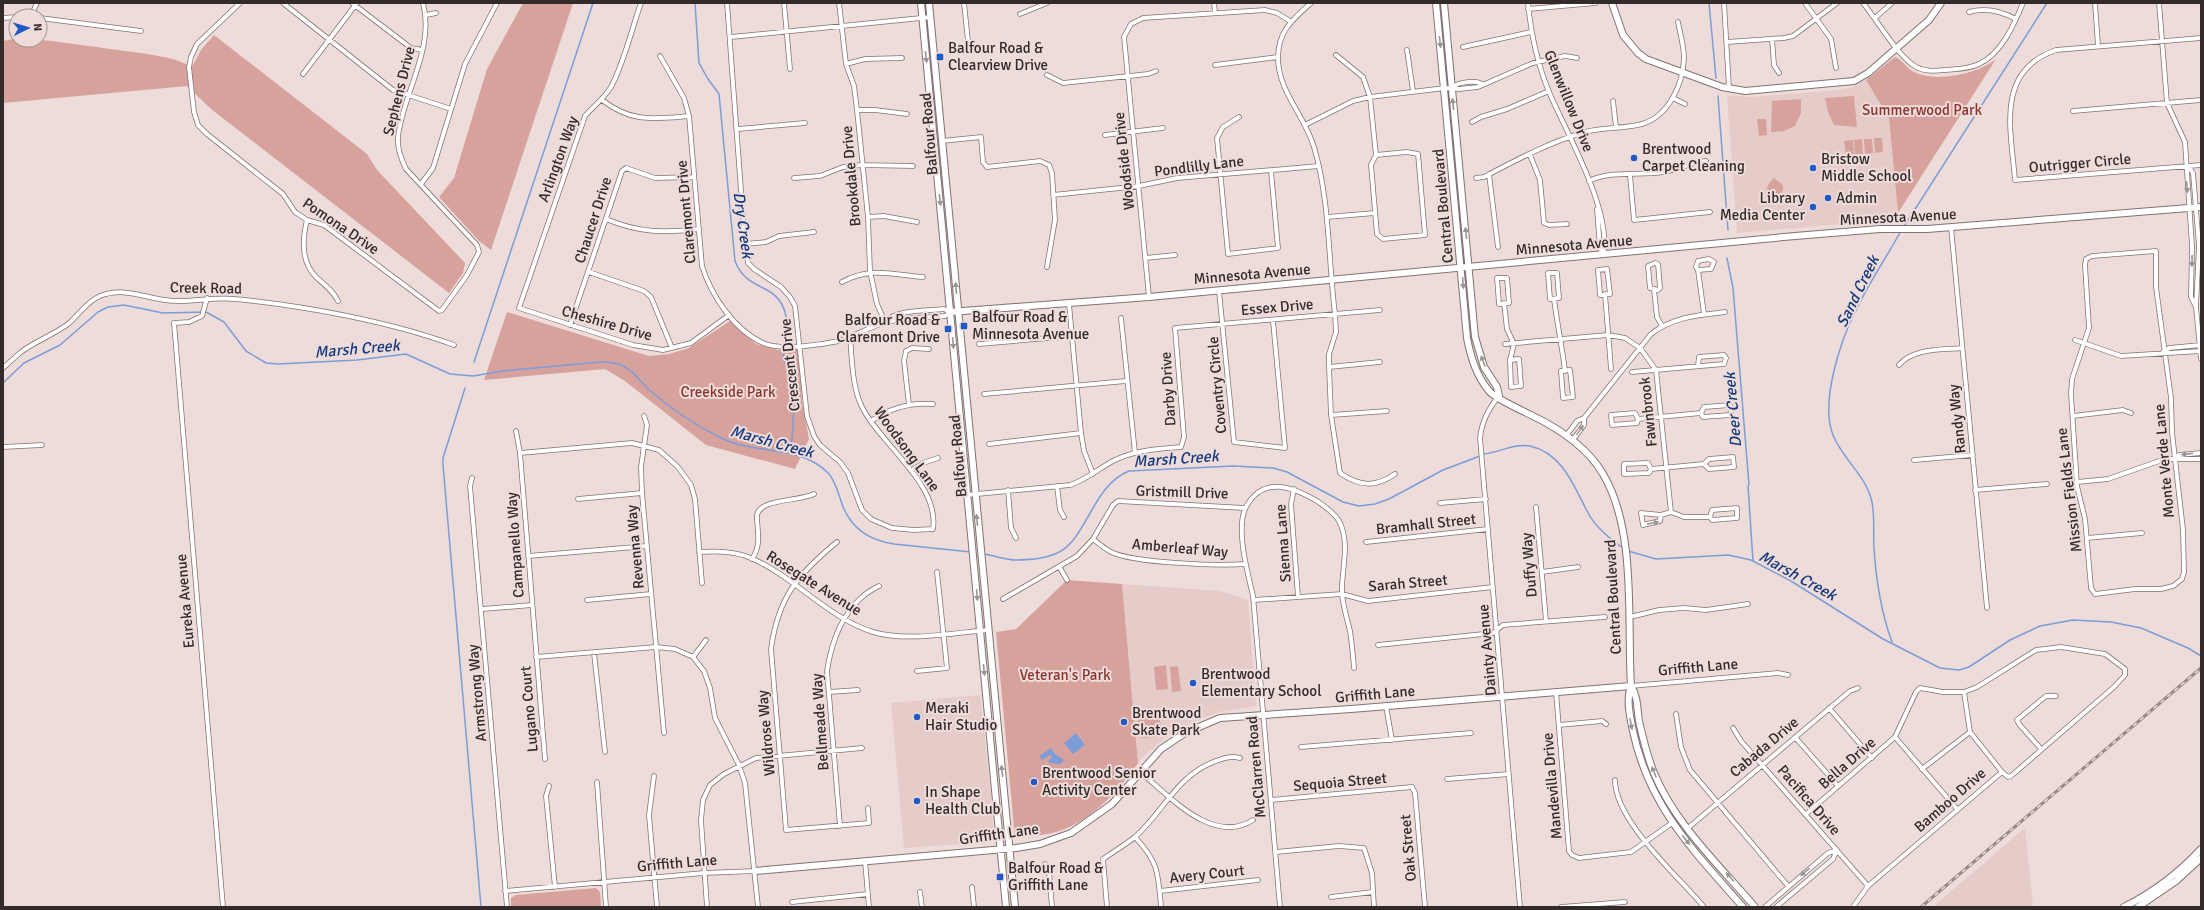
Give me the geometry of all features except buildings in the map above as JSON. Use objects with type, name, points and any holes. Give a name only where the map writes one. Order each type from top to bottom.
[{"type":"street","name":"Pomona Drive","points":[[240,3],[197,44],[191,57],[189,68],[194,112],[198,125],[207,134],[283,194],[295,212],[308,220],[324,225],[439,311],[442,310],[467,276],[479,252]]},
{"type":"street","points":[[283,3],[393,90],[451,109]]},
{"type":"street","name":"Sephens Drive","points":[[422,3],[426,15],[425,39],[398,137],[398,146],[406,169],[477,245],[479,252]]},
{"type":"street","points":[[421,184],[433,168],[465,64],[497,3]]},
{"type":"street","name":"Arlington Way","points":[[519,308],[585,116],[594,104],[602,100],[613,83],[641,3]]},
{"type":"street","name":"Crescent Drive","points":[[727,3],[738,129],[744,244],[748,263],[754,269],[781,287],[790,297],[798,317],[810,426],[820,445],[840,462],[848,473],[862,510],[871,519],[884,526],[914,530],[933,529]]},
{"type":"street","points":[[784,3],[790,69]]},
{"type":"street","name":"Brookdale Drive","points":[[839,3],[846,64],[854,86],[857,110],[868,217],[870,271],[878,304],[885,322]]},
{"type":"street","name":"Balfour Road","points":[[921,3],[1006,907]]},
{"type":"street","name":"Balfour Road","points":[[929,3],[1015,907]]},
{"type":"street","points":[[964,3],[968,41],[972,51]]},
{"type":"street","points":[[1020,14],[1047,3]]},
{"type":"street","points":[[1214,3],[1215,14],[1265,10],[1277,13],[1290,21]]},
{"type":"street","points":[[1311,3],[1290,21],[1280,37],[1278,57],[1279,72],[1284,87],[1305,125],[1314,146],[1322,181],[1327,217],[1336,332],[1329,354],[1331,415],[1340,473],[1354,482],[1365,484],[1378,482],[1395,474]]},
{"type":"street","name":"Central Boulevard","points":[[1436,3],[1462,268],[1467,338],[1471,359],[1478,375],[1490,392],[1499,396],[1518,409],[1556,428],[1588,455],[1604,475],[1614,501],[1624,539],[1630,616],[1631,686],[1628,695],[1630,719],[1644,770],[1656,797],[1672,823],[1743,907]]},
{"type":"street","name":"Central Boulevard","points":[[1444,3],[1475,337],[1484,367],[1497,387],[1499,396]]},
{"type":"street","name":"Glenwillow Drive","points":[[1528,3],[1531,32],[1538,61],[1548,91],[1589,181],[1597,204],[1600,248],[1603,256]]},
{"type":"street","points":[[1528,9],[1596,3]]},
{"type":"street","points":[[1612,3],[1623,35],[1633,49],[1646,59],[1729,88],[1745,91],[1854,81],[1868,73],[1933,16],[1941,3]]},
{"type":"street","points":[[1724,3],[1729,88]]},
{"type":"street","points":[[1805,3],[1831,39],[1836,68]]},
{"type":"street","points":[[1727,42],[1793,36],[1837,3]]},
{"type":"street","points":[[1863,3],[1908,61],[1920,69],[1930,71],[1970,67],[1979,64],[1996,51],[2016,19],[2023,3]]},
{"type":"street","points":[[1874,18],[1892,3]]},
{"type":"street","points":[[2094,3],[2098,46]]},
{"type":"street","points":[[2159,3],[2167,103],[2185,142],[2188,166],[2186,174],[2196,207],[2192,246],[2191,297],[2196,307],[2201,359]]},
{"type":"street","points":[[303,74],[330,40],[355,4],[411,48],[422,50]]},
{"type":"street","points":[[1969,12],[1979,9],[1991,10],[2001,12],[2016,19]]},
{"type":"street","points":[[426,15],[436,13]]},
{"type":"street","name":"Woodside Drive","points":[[1149,297],[1124,37],[1131,24],[1143,18],[1215,14]]},
{"type":"street","points":[[731,37],[931,18]]},
{"type":"street","points":[[48,19],[140,31]]},
{"type":"street","points":[[1476,178],[1489,174],[1569,137],[1596,130],[1642,124],[1651,120],[1663,111],[1672,98],[1682,72],[1684,54],[1678,22]]},
{"type":"street","points":[[1463,47],[1531,32]]},
{"type":"street","name":"Outrigger Circle","points":[[2188,166],[2015,180],[2010,98],[2028,65],[2041,55],[2056,50],[2201,38]]},
{"type":"street","points":[[1772,39],[1774,65],[1779,73]]},
{"type":"street","points":[[1407,50],[1412,91]]},
{"type":"street","points":[[1336,55],[1363,77],[1370,97],[1376,155],[1371,165],[1377,234],[1383,240],[1425,235],[1418,154],[1406,152],[1376,155]]},
{"type":"street","name":"Claremont Drive","points":[[660,56],[684,98],[689,116],[702,266],[706,277],[728,315],[741,328],[764,344],[778,347],[823,344],[850,337],[885,322],[945,316],[950,312]]},
{"type":"street","points":[[1305,125],[1352,101],[1412,91],[1452,87],[1458,83],[1478,82],[1483,84],[1538,61],[1565,56],[1577,58]]},
{"type":"street","points":[[846,64],[865,59],[891,57],[902,58]]},
{"type":"street","points":[[1215,65],[1278,57]]},
{"type":"street","points":[[1047,75],[1063,83],[1148,74],[1156,71]]},
{"type":"street","points":[[1472,122],[1508,109],[1548,91]]},
{"type":"street","points":[[1672,98],[1685,104]]},
{"type":"street","points":[[602,100],[624,114],[638,118],[650,120],[689,116]]},
{"type":"street","points":[[2073,112],[2201,100]]},
{"type":"street","points":[[1613,101],[1616,127]]},
{"type":"street","points":[[857,110],[875,110],[907,114]]},
{"type":"street","points":[[1239,117],[1223,127],[1217,138],[1228,254],[1278,248],[1272,171]]},
{"type":"street","points":[[738,129],[805,123]]},
{"type":"street","points":[[1105,135],[1163,128]]},
{"type":"street","points":[[942,141],[981,137],[983,162],[987,167],[1045,162],[1051,168],[1055,226],[1047,267]]},
{"type":"street","points":[[1530,154],[1540,180],[1544,223],[1549,225],[1567,224]]},
{"type":"street","points":[[1589,181],[1604,176],[1663,172],[1696,162],[1706,161]]},
{"type":"street","points":[[794,178],[820,176],[843,167],[862,165],[913,166]]},
{"type":"street","points":[[2188,166],[2201,165]]},
{"type":"street","name":"Pondlilly Lane","points":[[1053,195],[1139,186],[1177,178],[1318,166]]},
{"type":"street","points":[[2188,166],[2193,173],[2200,246],[2200,297],[2196,307]]},
{"type":"street","name":"Chaucer Drive","points":[[570,325],[622,171],[626,168],[654,178],[694,177]]},
{"type":"street","points":[[1489,174],[1498,247]]},
{"type":"street","points":[[1630,175],[1634,220],[1710,212]]},
{"type":"street","name":"Minnesota Avenue","points":[[950,312],[1149,297],[1603,256],[1739,242],[1895,229],[1951,227],[2196,207]]},
{"type":"street","points":[[1327,217],[1375,213]]},
{"type":"street","points":[[868,217],[884,216],[917,222]]},
{"type":"street","points":[[606,219],[625,227],[646,231],[669,232],[699,229]]},
{"type":"street","points":[[308,220],[304,234],[304,250],[308,266],[316,277],[333,292],[338,301]]},
{"type":"street","name":"Randy Way","points":[[1951,227],[1987,608]]},
{"type":"street","points":[[744,244],[766,242],[779,236],[814,232]]},
{"type":"street","points":[[2192,246],[2200,246]]},
{"type":"street","name":"Monte Verde Lane","points":[[2085,265],[2086,259],[2092,256],[2156,251],[2156,287],[2171,398],[2174,458],[2183,530],[2184,572],[2182,579],[2173,586],[2161,589],[2095,594]]},
{"type":"street","points":[[1146,258],[1175,255]]},
{"type":"street","points":[[1654,290],[1660,288],[1658,264],[1655,263],[1648,266],[1650,288],[1654,290],[1657,317],[1662,326]]},
{"type":"street","name":"Mission Fields Lane","points":[[2085,265],[2089,328],[2071,386],[2078,494],[2085,519],[2091,588],[2095,594]]},
{"type":"street","points":[[1607,269],[1610,294],[1605,294],[1600,295],[1598,270],[1607,269]]},
{"type":"street","points":[[1698,270],[1704,314]]},
{"type":"street","points":[[842,282],[853,276],[870,271],[923,277]]},
{"type":"street","points":[[589,272],[644,291],[651,297],[672,348]]},
{"type":"street","points":[[1548,273],[1557,273],[1559,298],[1554,298],[1550,299],[1548,273]]},
{"type":"street","points":[[1497,278],[1507,278],[1509,303],[1504,303],[1499,304],[1497,278]]},
{"type":"street","name":"Coventry Circle","points":[[1219,290],[1234,442],[1285,448],[1273,321]]},
{"type":"street","name":"Creek Road","points":[[3,368],[22,352],[69,323],[83,307],[100,296],[118,292],[139,294],[165,300],[185,301],[207,298],[248,300],[340,316],[426,335],[454,345]]},
{"type":"street","points":[[1605,294],[1611,369]]},
{"type":"street","name":"Eureka Avenue","points":[[207,298],[202,316],[190,322],[174,323],[223,907]]},
{"type":"street","points":[[1554,298],[1565,371]]},
{"type":"street","points":[[1504,303],[1507,329],[1514,344],[1510,360],[1511,387],[1521,386],[1519,360],[1510,360]]},
{"type":"street","points":[[1069,304],[1078,385],[1081,434],[1084,451],[1093,474]]},
{"type":"street","name":"Cheshire Drive","points":[[519,308],[650,349],[672,348],[690,343],[700,338],[728,315]]},
{"type":"street","name":"Essex Drive","points":[[1175,328],[1273,321],[1380,310]]},
{"type":"street","points":[[1566,436],[1577,421],[1584,418],[1651,334],[1662,326],[1679,319],[1725,312]]},
{"type":"street","points":[[967,495],[1070,485],[1083,481],[1114,461],[1135,453],[1126,381],[1121,318]]},
{"type":"street","name":"Darby Drive","points":[[1135,453],[1181,447],[1184,437],[1175,328]]},
{"type":"street","name":"Fawnbrook","points":[[1505,344],[1608,335],[1625,338],[1640,348],[1656,370],[1671,512]]},
{"type":"street","points":[[979,344],[1072,336]]},
{"type":"street","name":"Woodsong Lane","points":[[850,337],[855,383],[861,406],[871,422],[911,471],[929,498],[933,509],[933,529]]},
{"type":"street","points":[[2075,340],[2121,356],[2164,352],[2181,353],[2201,351]]},
{"type":"street","points":[[2164,352],[2169,348],[2200,345]]},
{"type":"street","points":[[2180,347],[2181,353]]},
{"type":"street","points":[[909,405],[904,361],[906,351],[912,348],[929,349]]},
{"type":"street","points":[[1899,366],[1908,357],[1920,353],[1962,348]]},
{"type":"street","points":[[1632,372],[1724,364],[1726,358],[1724,355],[1699,357],[1698,366]]},
{"type":"street","points":[[1329,367],[1380,362]]},
{"type":"street","points":[[1570,370],[1573,397],[1563,398],[1561,371],[1565,371],[1570,370]]},
{"type":"street","points":[[984,394],[1126,381]]},
{"type":"street","name":"Dainty Avenue","points":[[1499,396],[1488,410],[1482,423],[1480,438],[1520,907]]},
{"type":"street","points":[[871,422],[890,410],[909,405],[933,404]]},
{"type":"street","points":[[1730,405],[1731,415],[1703,417],[1701,413],[1704,407],[1730,405]]},
{"type":"street","points":[[2073,416],[2123,410],[2132,413]]},
{"type":"street","points":[[1331,415],[1387,411]]},
{"type":"street","points":[[1635,413],[1638,418],[1637,423],[1612,425],[1611,415],[1635,413]]},
{"type":"street","points":[[1638,418],[1701,413]]},
{"type":"street","name":"Revenna Way","points":[[644,416],[647,425],[641,467],[642,493],[664,733]]},
{"type":"street","points":[[1572,441],[1584,425],[1584,418]]},
{"type":"street","name":"Campanello Way","points":[[516,431],[520,453],[536,657]]},
{"type":"street","points":[[989,444],[1081,434]]},
{"type":"street","points":[[520,453],[632,443],[659,450],[669,458],[691,485],[695,500],[702,583]]},
{"type":"street","points":[[3,447],[42,445]]},
{"type":"street","points":[[2077,482],[2108,480],[2179,455],[2201,453]]},
{"type":"street","points":[[1914,460],[1973,455]]},
{"type":"street","points":[[1651,469],[1648,463],[1624,464],[1624,474],[1649,473],[1651,469],[1704,464],[1709,459],[1733,457],[1734,467],[1709,469],[1704,464]]},
{"type":"street","points":[[911,471],[923,463],[938,458]]},
{"type":"street","points":[[2174,458],[2179,461],[2201,459]]},
{"type":"street","name":"Armstrong Way","points":[[472,478],[470,486],[507,907]]},
{"type":"street","points":[[1975,490],[2047,484]]},
{"type":"street","points":[[1057,486],[1060,510],[1064,517]]},
{"type":"street","points":[[1246,508],[1257,494],[1265,489],[1275,486],[1294,489],[1320,503],[1339,521],[1343,535],[1345,564],[1342,594],[1344,611],[1350,630],[1354,668]]},
{"type":"street","name":"Sienna Lane","points":[[1294,489],[1290,504],[1298,597]]},
{"type":"street","points":[[1008,490],[1011,528],[1016,538]]},
{"type":"street","points":[[578,499],[642,493]]},
{"type":"street","points":[[752,559],[757,551],[759,538],[756,515],[758,509],[764,504],[805,498],[814,494]]},
{"type":"street","points":[[1440,503],[1486,499]]},
{"type":"street","name":"Gristmill Drive","points":[[1093,539],[1113,505],[1118,501],[1246,508]]},
{"type":"street","name":"Duffy Way","points":[[1536,507],[1546,621]]},
{"type":"street","name":"McClarren Road","points":[[1246,508],[1242,523],[1245,564],[1254,600],[1280,907]]},
{"type":"street","points":[[1661,515],[1660,521],[1643,525],[1641,513],[1661,515],[1671,512],[1684,517],[1710,516],[1712,520],[1737,518],[1737,508],[1712,510],[1710,516]]},
{"type":"street","name":"Bramhall Street","points":[[1366,542],[1488,529]]},
{"type":"street","points":[[2087,538],[2142,533]]},
{"type":"street","points":[[1003,599],[1060,568],[1077,556],[1093,539]]},
{"type":"street","name":"Amberleaf Way","points":[[1093,539],[1111,552],[1142,559],[1230,566],[1245,564]]},
{"type":"street","points":[[793,584],[837,542]]},
{"type":"street","points":[[528,556],[647,546]]},
{"type":"street","name":"Rosegate Avenue","points":[[699,552],[722,551],[752,559],[793,584],[844,620],[873,632],[896,636],[988,630]]},
{"type":"street","points":[[1542,572],[1578,567]]},
{"type":"street","points":[[1060,568],[1067,580]]},
{"type":"street","points":[[917,671],[947,668],[938,572]]},
{"type":"street","name":"Wildrose Way","points":[[793,584],[777,619],[771,649],[786,830],[840,826]]},
{"type":"street","name":"Bellmeade Way","points":[[840,826],[827,671],[829,655],[844,620],[860,598],[879,586]]},
{"type":"street","name":"Sarah Street","points":[[1254,600],[1342,594],[1368,601],[1493,587]]},
{"type":"street","points":[[587,600],[651,594]]},
{"type":"street","points":[[1630,616],[1659,610],[1684,608],[1706,610],[1748,604]]},
{"type":"street","points":[[482,609],[532,605]]},
{"type":"street","points":[[1378,645],[1493,633],[1502,626],[1605,617]]},
{"type":"street","points":[[693,658],[706,640]]},
{"type":"street","points":[[536,657],[656,647],[675,649],[693,658],[704,671],[710,688],[714,718],[740,765],[748,799],[758,907]]},
{"type":"street","points":[[1922,769],[1970,732],[1964,692],[1977,687],[2036,650],[2061,647],[2105,654],[2125,669],[2124,676],[2114,687],[2011,776],[2008,777],[2002,772]]},
{"type":"street","points":[[594,653],[605,752]]},
{"type":"street","name":"Lugano Court","points":[[536,657],[545,759]]},
{"type":"street","name":"Griffith Lane","points":[[505,891],[704,873],[755,871],[1001,849],[1040,844],[1071,833],[1112,804],[1161,749],[1185,733],[1220,718],[1631,686],[1778,672],[1788,675]]},
{"type":"street","name":"Central Boulevard","points":[[1631,686],[1636,695],[1645,748],[1667,799],[1688,828],[1755,907]]},
{"type":"street","name":"Cabada Drive","points":[[1688,828],[1850,690],[1858,688]]},
{"type":"street","name":"Bella Drive","points":[[1806,814],[1895,737],[1916,692],[1920,688],[1943,692],[1964,692]]},
{"type":"street","points":[[829,692],[858,690]]},
{"type":"street","name":"Mandevilla Drive","points":[[1556,692],[1570,851],[1572,855],[1579,858],[1631,852],[1672,823]]},
{"type":"street","points":[[2041,749],[2017,720],[2046,696],[2056,696]]},
{"type":"street","points":[[1386,706],[1392,740]]},
{"type":"street","points":[[1829,708],[1872,758]]},
{"type":"street","points":[[1676,714],[1679,739],[1687,765],[1717,803],[1788,886]]},
{"type":"street","points":[[1558,725],[1602,722],[1606,724]]},
{"type":"street","name":"Pacifica Drive","points":[[1733,728],[1868,886]]},
{"type":"street","name":"Bamboo Drive","points":[[1853,907],[1868,886],[2002,772],[1970,732]]},
{"type":"street","points":[[1301,747],[1471,733]]},
{"type":"street","points":[[1795,737],[1838,786]]},
{"type":"street","points":[[1895,737],[1957,809]]},
{"type":"street","points":[[707,907],[701,820],[703,800],[710,786],[740,765],[756,758],[862,748]]},
{"type":"street","points":[[1107,907],[1102,859],[1135,837],[1180,784],[1203,767],[1220,759],[1234,756],[1240,758]]},
{"type":"street","points":[[1140,772],[1199,820],[1213,825],[1245,824],[1253,820]]},
{"type":"street","points":[[1447,779],[1508,774]]},
{"type":"street","points":[[654,776],[649,816],[657,907]]},
{"type":"street","points":[[1615,780],[1615,792],[1645,843],[1704,907]]},
{"type":"street","points":[[597,782],[606,907]]},
{"type":"street","points":[[549,786],[546,796],[555,887]]},
{"type":"street","name":"Sequoia Street","points":[[1271,800],[1412,787]]},
{"type":"street","name":"Oak Street","points":[[1412,787],[1415,798],[1425,907]]},
{"type":"street","points":[[840,826],[869,823],[868,808]]},
{"type":"street","points":[[1135,837],[1148,851],[1156,864],[1161,907]]},
{"type":"street","points":[[1276,852],[1339,846],[1364,848],[1372,873],[1374,907]]},
{"type":"street","points":[[2124,907],[2148,894],[2181,870],[2201,849]]},
{"type":"street","points":[[1764,907],[1828,852],[1836,850]]},
{"type":"street","points":[[1776,907],[1833,859],[1836,850]]},
{"type":"street","points":[[2138,907],[2176,881],[2201,858]]},
{"type":"street","points":[[865,861],[869,907]]},
{"type":"street","points":[[1045,864],[1049,872],[1052,907]]},
{"type":"street","name":"Avery Court","points":[[1160,891],[1258,880]]},
{"type":"street","points":[[972,888],[974,907]]},
{"type":"street","points":[[920,892],[922,907]]},
{"type":"street","points":[[1331,897],[1373,892]]},
{"type":"street","points":[[792,902],[868,894]]},
{"type":"street","points":[[1561,907],[1624,902]]},
{"type":"shaded area","name":"Bristow Middle School","points":[[1866,80],[1889,118],[1898,213],[1892,222],[1878,221],[1737,233],[1727,95],[1751,97],[1837,90],[1850,88]]},
{"type":"shaded area","name":"Brentwood Elementary School","points":[[1122,584],[1220,591],[1248,600],[1256,706],[1218,712],[1194,722],[1171,734],[1147,753],[1138,763]]},
{"type":"shaded area","points":[[980,695],[991,795],[994,839],[990,842],[904,848],[891,703]]},
{"type":"shaded area","points":[[2025,828],[2033,907],[1933,907]]},
{"type":"green space","points":[[523,3],[573,3],[491,250],[479,241],[439,197],[454,178],[487,69]]},
{"type":"green space","points":[[214,35],[367,154],[377,170],[465,263],[463,273],[449,293],[211,109],[187,86],[3,103],[3,41],[8,40],[8,48],[48,48],[48,41],[154,55],[173,59],[190,65],[193,65],[201,50]]},
{"type":"green space","name":"Summerwood Park","points":[[1895,57],[1914,72],[1934,77],[1945,77],[1968,73],[1979,69],[1996,59],[1898,213],[1889,118],[1866,80]]},
{"type":"green space","points":[[1854,96],[1857,127],[1834,125],[1828,112],[1825,98]]},
{"type":"green space","points":[[1801,99],[1801,113],[1795,126],[1784,131],[1771,132],[1772,101]]},
{"type":"green space","points":[[1757,119],[1766,119],[1767,135],[1759,136]]},
{"type":"green space","points":[[1874,138],[1882,138],[1883,152],[1875,153]]},
{"type":"green space","points":[[1862,139],[1863,154],[1855,155],[1854,140]]},
{"type":"green space","points":[[1864,139],[1872,139],[1873,153],[1865,154]]},
{"type":"green space","points":[[1853,140],[1854,155],[1846,155],[1844,141]]},
{"type":"green space","points":[[1774,178],[1783,185],[1783,190],[1777,199],[1768,192],[1767,189]]},
{"type":"green space","name":"Creekside Park","points":[[507,312],[649,356],[669,354],[689,348],[730,321],[756,344],[778,350],[799,348],[802,402],[809,439],[795,469],[706,445],[625,381],[605,369],[484,380]]},
{"type":"green space","name":"Veteran's Park","points":[[1067,580],[1122,584],[1138,763],[1121,785],[1101,806],[1077,823],[1052,833],[1015,838],[996,632],[1016,629]]},
{"type":"green space","points":[[1166,665],[1168,689],[1156,690],[1154,667]]},
{"type":"green space","points":[[1178,666],[1181,691],[1172,692],[1170,667]]},
{"type":"green space","points":[[1137,712],[1149,712],[1159,717],[1163,736],[1142,738],[1139,736]]},
{"type":"green space","points":[[596,888],[600,892],[601,907],[511,907],[511,898],[516,895]]},
{"type":"water","points":[[1076,733],[1085,745],[1073,754],[1064,743]]},
{"type":"water","points":[[1051,748],[1055,754],[1064,760],[1061,764],[1050,763],[1048,761],[1052,757],[1050,755],[1042,760],[1039,756]]},
{"type":"waterway","points":[[474,362],[593,3]]},
{"type":"waterway","name":"Dry Creek","points":[[695,3],[699,63],[719,94],[735,261],[737,267],[743,275],[774,295],[781,302],[786,319],[787,329],[783,358],[792,380],[794,405],[791,455]]},
{"type":"waterway","name":"Deer Creek","points":[[1709,3],[1716,78]]},
{"type":"waterway","name":"Sand Creek","points":[[1903,228],[2047,3]]},
{"type":"waterway","name":"Deer Creek","points":[[1718,96],[1728,230]]},
{"type":"waterway","name":"Sand Creek","points":[[1892,642],[1882,608],[1876,572],[1872,502],[1865,484],[1837,444],[1830,422],[1829,406],[1830,390],[1843,339],[1860,302],[1901,231]]},
{"type":"waterway","name":"Deer Creek","points":[[1727,258],[1733,288],[1749,485],[1753,561]]},
{"type":"waterway","name":"Marsh Creek","points":[[3,383],[24,363],[60,345],[98,312],[108,307],[124,305],[163,313],[206,312],[224,322],[246,351],[266,363],[278,364],[357,360],[406,354],[450,374],[473,376],[503,371],[600,362],[613,363],[621,365],[629,370],[648,389],[692,422],[721,438],[748,447],[791,454],[805,458],[818,465],[829,474],[833,480],[844,510],[849,518],[860,531],[867,535],[875,539],[894,544],[971,552]]},
{"type":"waterway","points":[[465,388],[443,458],[443,465],[481,907]]},
{"type":"waterway","name":"Marsh Creek","points":[[1483,454],[1524,445],[1541,450],[1551,456],[1559,463],[1572,481],[1590,517],[1598,527],[1623,548]]},
{"type":"waterway","name":"Marsh Creek","points":[[983,554],[1008,559],[1026,560],[1046,557],[1066,548],[1075,538],[1106,489],[1116,478],[1129,471],[1233,466],[1273,468],[1287,472],[1343,502],[1359,506],[1375,504],[1389,499],[1443,470],[1480,456]]},
{"type":"waterway","name":"Marsh Creek","points":[[1628,551],[1656,559],[1728,555],[1751,560],[1791,581],[1883,639],[1940,668],[1959,670],[1969,667],[2010,640],[2040,626],[2073,620],[2111,622],[2141,628],[2188,648],[2201,656]]},
{"type":"railway","points":[[1921,907],[2201,668]]},
{"type":"place","name":"Balfour Road & Clearview Drive","points":[[940,57]]},
{"type":"place","name":"Brentwood Carpet Cleaning","points":[[1634,158]]},
{"type":"place","name":"Bristow Middle School","points":[[1813,168]]},
{"type":"place","name":"Admin","points":[[1828,198]]},
{"type":"place","name":"Library Media Center","points":[[1813,207]]},
{"type":"place","name":"Balfour Road & Minnesota Avenue","points":[[964,326]]},
{"type":"place","name":"Balfour Road & Claremont Drive","points":[[948,329]]},
{"type":"place","name":"Brentwood Elementary School","points":[[1193,683]]},
{"type":"place","name":"Meraki Hair Studio","points":[[917,717]]},
{"type":"place","name":"Brentwood Skate Park","points":[[1124,722]]},
{"type":"place","name":"Brentwood Senior Activity Center","points":[[1034,782]]},
{"type":"place","name":"In Shape Health Club","points":[[917,801]]},
{"type":"place","name":"Balfour Road & Griffith Lane","points":[[1000,877]]}]
